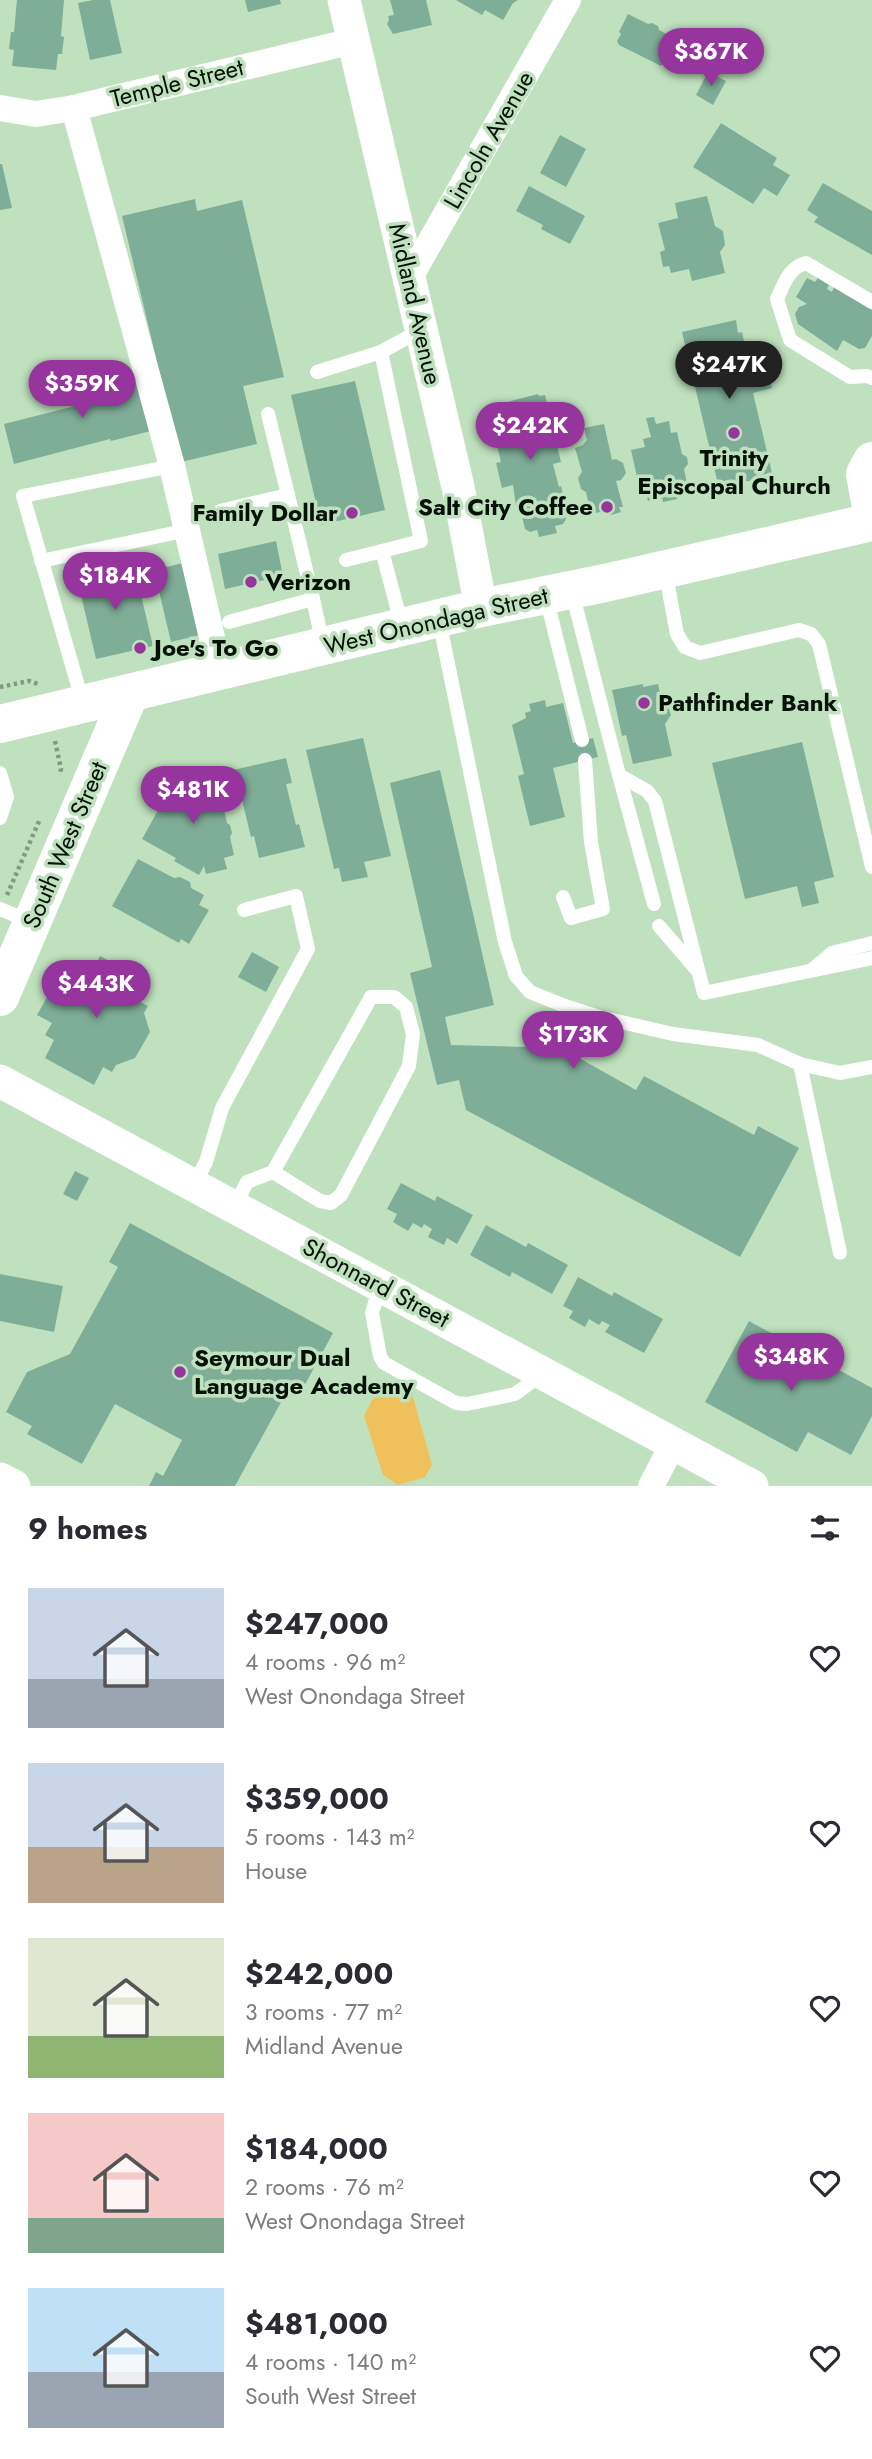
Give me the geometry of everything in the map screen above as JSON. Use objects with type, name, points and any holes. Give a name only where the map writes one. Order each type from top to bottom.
[{"type":"main road","points":[[872,461],[865,474],[872,513]]},
{"type":"main road","name":"West Onondaga Street","points":[[0,724],[481,608],[665,570],[872,522]]},
{"type":"main road","name":"South West Street","points":[[0,997],[11,913],[130,693]]},
{"type":"street","name":"Midland Avenue","points":[[344,0],[458,487],[481,608]]},
{"type":"street","name":"Lincoln Avenue","points":[[410,279],[568,0]]},
{"type":"street","name":"Temple Street","points":[[0,108],[36,114],[74,108],[353,41]]},
{"type":"street","points":[[74,108],[172,466],[220,672]]},
{"type":"street","name":"Shonnard Street","points":[[0,1081],[752,1486]]},
{"type":"street","points":[[650,1486],[673,1444]]},
{"type":"street","points":[[0,1479],[14,1486]]},
{"type":"lane","points":[[872,302],[806,263],[797,265],[790,273],[777,299],[790,340],[850,377],[872,378]]},
{"type":"lane","points":[[317,372],[381,352],[421,330]]},
{"type":"lane","points":[[346,559],[421,541],[381,352]]},
{"type":"lane","points":[[268,414],[324,646]]},
{"type":"lane","points":[[66,708],[41,561],[23,496],[172,466]]},
{"type":"lane","points":[[220,511],[288,495]]},
{"type":"lane","points":[[41,561],[188,530]]},
{"type":"lane","points":[[382,551],[420,623],[505,942],[516,976],[530,992],[598,1017],[673,1034],[758,1045],[800,1064],[840,1073],[872,1067]]},
{"type":"lane","points":[[665,570],[677,634],[685,647],[700,653],[799,631],[811,634],[819,644],[872,867]]},
{"type":"lane","points":[[559,593],[582,740]]},
{"type":"lane","points":[[559,593],[620,775],[654,904]]},
{"type":"lane","points":[[229,622],[313,599]]},
{"type":"lane","points":[[563,897],[571,918],[603,909],[591,842],[585,760]]},
{"type":"lane","points":[[0,773],[3,798],[0,818]]},
{"type":"lane","points":[[620,775],[647,791],[655,800],[704,993],[872,958]]},
{"type":"lane","points":[[194,1185],[206,1162],[222,1108],[308,949],[296,896],[244,910]]},
{"type":"lane","points":[[659,926],[699,972]]},
{"type":"lane","points":[[811,971],[832,953],[872,943]]},
{"type":"lane","points":[[235,1206],[247,1182],[273,1172],[371,997],[394,997],[405,1007],[413,1034],[409,1066],[341,1195],[331,1203],[320,1201],[273,1172]]},
{"type":"lane","points":[[800,1064],[840,1253]]},
{"type":"lane","points":[[380,1285],[372,1313],[380,1356],[384,1363],[456,1403],[467,1404],[515,1394],[543,1374]]},
{"type":"path","points":[[0,687],[29,681],[39,684],[66,708],[61,769],[56,782]]},
{"type":"path","points":[[11,913],[45,807]]},
{"type":"shaded area","points":[[386,1383],[413,1397],[432,1465],[425,1477],[398,1485],[383,1475],[364,1416],[372,1400]]},
{"type":"building","points":[[17,0],[64,0],[61,36],[64,37],[56,70],[12,66],[14,50],[9,49],[11,32],[14,32]]},
{"type":"building","points":[[110,0],[122,53],[90,60],[78,3]]},
{"type":"building","points":[[245,0],[280,0],[281,4],[248,12]]},
{"type":"building","points":[[390,0],[426,0],[432,25],[393,34],[387,24],[388,16],[394,15]]},
{"type":"building","points":[[456,0],[518,0],[513,3],[503,20],[485,10],[482,15]]},
{"type":"building","points":[[628,14],[658,26],[659,30],[694,49],[681,72],[663,63],[661,66],[619,45],[619,32]]},
{"type":"building","points":[[708,72],[726,81],[713,105],[696,95]]},
{"type":"building","points":[[721,123],[777,158],[773,165],[790,175],[777,196],[764,188],[753,204],[693,167]]},
{"type":"building","points":[[560,135],[586,149],[566,187],[540,173]]},
{"type":"building","points":[[0,164],[12,208],[0,210]]},
{"type":"building","points":[[823,183],[872,211],[872,255],[814,222],[818,217],[807,210]]},
{"type":"building","points":[[529,186],[585,216],[570,244],[541,229],[543,225],[516,211]]},
{"type":"building","points":[[707,196],[715,226],[723,231],[725,245],[720,252],[725,273],[692,281],[689,269],[671,273],[669,266],[663,267],[660,252],[665,250],[658,223],[678,218],[675,203]]},
{"type":"building","points":[[195,199],[197,211],[242,200],[284,377],[243,386],[257,444],[181,462],[122,216]]},
{"type":"building","points":[[807,278],[815,282],[818,278],[829,285],[827,289],[832,292],[834,287],[872,310],[872,336],[865,348],[859,349],[843,340],[837,351],[798,324],[795,314],[799,307],[807,304],[796,297]]},
{"type":"building","name":"Trinity Episcopal Church","points":[[736,320],[738,333],[742,332],[750,369],[767,365],[772,388],[753,393],[772,473],[727,486],[726,482],[718,484],[682,332]]},
{"type":"building","points":[[99,373],[102,385],[136,376],[151,431],[14,464],[4,424],[79,405],[73,380]]},
{"type":"building","points":[[355,381],[385,510],[321,525],[291,395]]},
{"type":"building","points":[[538,394],[545,395],[561,462],[553,464],[565,502],[562,503],[566,519],[563,524],[555,526],[557,533],[539,537],[537,530],[530,532],[525,529],[521,512],[517,513],[513,485],[502,488],[496,463],[501,462],[490,417],[497,415],[495,405]]},
{"type":"building","points":[[654,417],[656,424],[669,421],[671,433],[677,432],[682,454],[687,457],[688,464],[684,469],[689,493],[663,502],[662,498],[648,501],[642,476],[637,477],[631,450],[645,447],[643,439],[651,437],[646,418]]},
{"type":"building","points":[[604,424],[612,460],[623,463],[626,473],[621,480],[616,481],[623,507],[619,507],[621,512],[611,515],[609,510],[591,514],[586,492],[581,489],[578,478],[582,472],[575,448],[587,440],[584,428]]},
{"type":"building","points":[[276,541],[283,576],[225,589],[218,554]]},
{"type":"building","points":[[187,562],[204,634],[171,642],[154,570]]},
{"type":"building","points":[[134,565],[153,646],[96,659],[77,578]]},
{"type":"building","points":[[643,684],[643,687],[658,684],[662,702],[668,706],[671,715],[665,724],[672,756],[633,764],[626,735],[622,736],[612,690]]},
{"type":"building","points":[[545,700],[546,707],[563,703],[573,743],[593,738],[598,757],[553,768],[565,817],[530,826],[518,776],[524,774],[512,725],[526,718],[525,713],[531,711],[529,704]]},
{"type":"building","points":[[363,738],[391,856],[364,862],[368,877],[342,882],[339,868],[334,869],[306,750]]},
{"type":"building","points":[[802,742],[834,877],[814,882],[819,903],[802,907],[797,886],[745,899],[712,763]]},
{"type":"building","points":[[286,758],[292,783],[286,784],[296,825],[299,824],[305,847],[259,858],[241,796],[236,797],[229,771]]},
{"type":"building","points":[[440,770],[494,1005],[445,1017],[451,1045],[561,1048],[636,1090],[644,1076],[754,1135],[758,1126],[799,1148],[740,1257],[466,1110],[459,1080],[437,1085],[410,973],[432,967],[390,783]]},
{"type":"building","points":[[216,775],[227,823],[232,833],[230,837],[234,855],[224,858],[227,869],[206,874],[204,866],[199,875],[142,839],[166,796],[163,787]]},
{"type":"building","points":[[138,859],[174,878],[180,877],[190,882],[191,888],[204,895],[199,905],[209,910],[189,944],[181,939],[179,943],[112,906]]},
{"type":"building","points":[[252,952],[279,967],[266,992],[238,977]]},
{"type":"building","points":[[100,956],[150,983],[140,1002],[148,1006],[144,1013],[150,1032],[135,1058],[116,1065],[112,1072],[103,1067],[94,1085],[45,1058],[54,1040],[45,1035],[52,1023],[37,1015],[61,972],[77,980],[83,969],[91,974]]},
{"type":"building","points":[[75,1171],[89,1178],[77,1201],[63,1194]]},
{"type":"building","points":[[401,1183],[435,1201],[437,1196],[473,1215],[457,1244],[447,1238],[444,1245],[428,1237],[432,1229],[424,1224],[422,1228],[413,1223],[408,1231],[393,1222],[397,1214],[387,1209]]},
{"type":"building","points":[[130,1223],[333,1333],[302,1390],[291,1384],[235,1486],[149,1486],[156,1472],[163,1476],[182,1440],[115,1404],[82,1464],[27,1434],[32,1426],[6,1412],[27,1372],[70,1354],[118,1267],[109,1262]]},
{"type":"building","points":[[486,1225],[526,1247],[528,1243],[568,1265],[552,1294],[512,1272],[510,1277],[470,1255]]},
{"type":"building","points":[[0,1274],[63,1286],[54,1332],[0,1321]]},
{"type":"building","points":[[578,1277],[612,1296],[614,1292],[663,1319],[644,1353],[605,1332],[610,1325],[602,1321],[599,1325],[589,1319],[585,1327],[569,1318],[573,1311],[563,1306]]},
{"type":"building","points":[[749,1321],[872,1388],[872,1416],[851,1455],[808,1432],[797,1452],[705,1402]]},
{"type":"place","name":"Trinity Episcopal Church","points":[[734,433]]},
{"type":"place","name":"Salt City Coffee","points":[[607,507]]},
{"type":"place","name":"Family Dollar","points":[[352,513]]},
{"type":"place","name":"Verizon","points":[[251,582]]},
{"type":"place","name":"Joe's To Go","points":[[140,648]]},
{"type":"place","name":"Pathfinder Bank","points":[[644,703]]},
{"type":"place","name":"Seymour Dual Language Academy","points":[[180,1372]]}]
